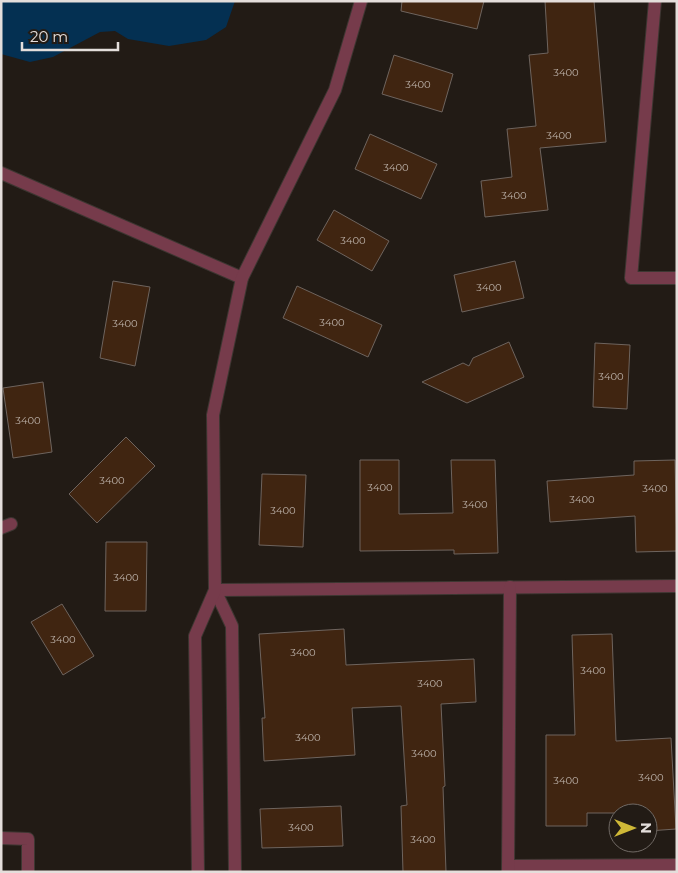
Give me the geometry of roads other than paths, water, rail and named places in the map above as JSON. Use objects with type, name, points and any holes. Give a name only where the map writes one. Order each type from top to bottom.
[{"type":"lane","points":[[198,872],[195,636],[215,590],[213,415],[242,278],[334,90],[360,1]]},
{"type":"lane","points":[[655,1],[631,278],[677,278]]},
{"type":"lane","points":[[1,173],[242,278]]},
{"type":"lane","points":[[215,590],[677,586]]},
{"type":"lane","points":[[510,587],[508,869],[677,864]]},
{"type":"lane","points":[[215,590],[232,626],[234,872]]},
{"type":"lane","points":[[1,838],[28,839],[28,872]]},
{"type":"water","points":[[1,1],[235,1],[226,27],[206,40],[169,46],[128,39],[115,31],[100,32],[53,57],[30,62],[1,54]]}]
